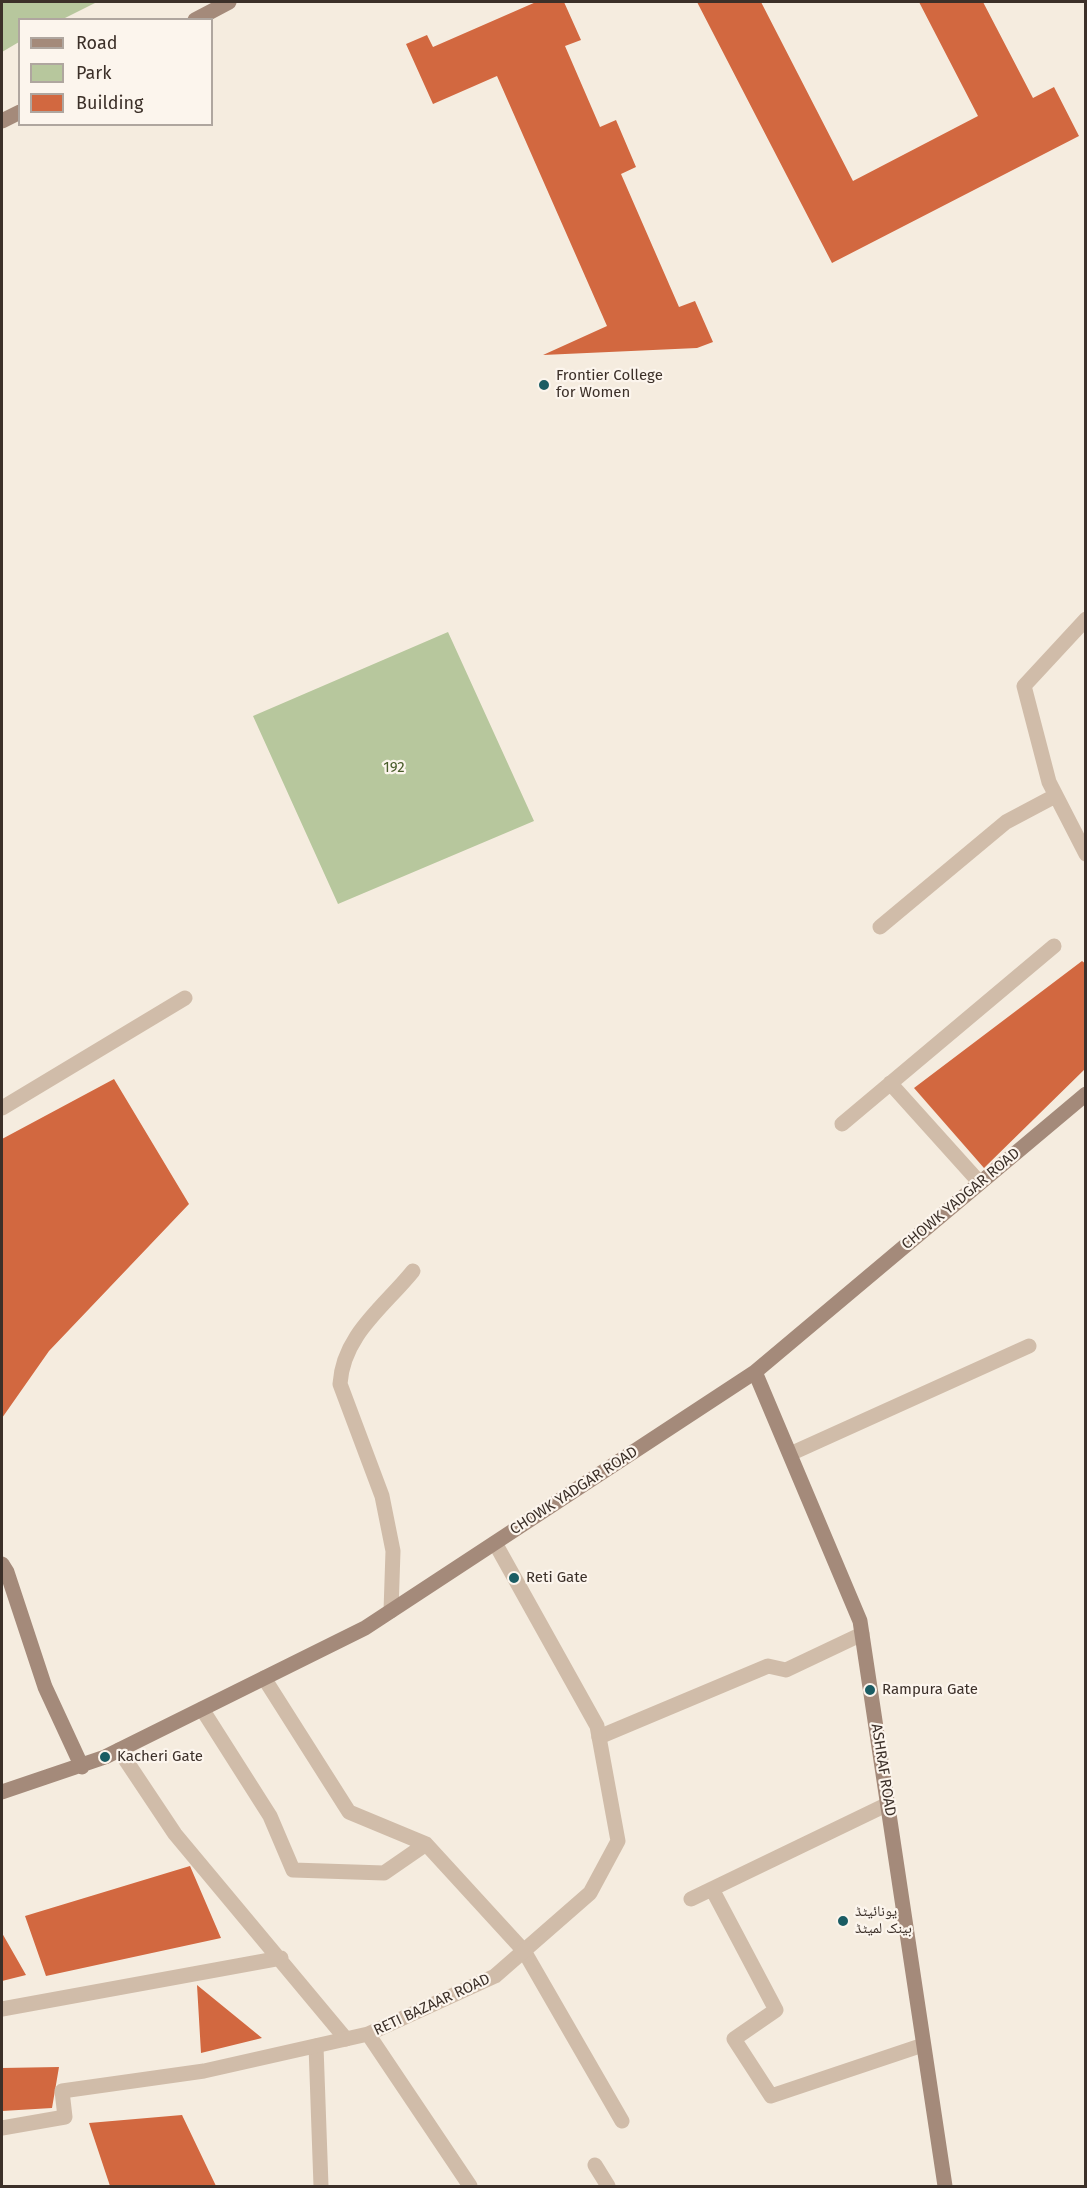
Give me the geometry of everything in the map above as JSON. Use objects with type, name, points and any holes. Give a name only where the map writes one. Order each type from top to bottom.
[{"type":"street","points":[[199,18],[230,2]]},
{"type":"street","points":[[2,122],[18,113]]},
{"type":"street","points":[[1086,619],[1024,686],[1049,782],[1086,854]]},
{"type":"street","points":[[880,927],[1006,822],[1055,796]]},
{"type":"street","points":[[842,1124],[1054,946]]},
{"type":"street","points":[[2,1108],[185,998]]},
{"type":"street","points":[[890,1083],[980,1183]]},
{"type":"street","name":"CHOWK YADGAR ROAD","points":[[2,1792],[82,1767],[365,1628],[755,1372],[1086,1094]]},
{"type":"street","points":[[391,1611],[393,1551],[382,1496],[340,1384],[341,1366],[359,1331],[413,1271]]},
{"type":"street","points":[[789,1454],[1029,1346]]},
{"type":"street","name":"ASHRAF ROAD","points":[[755,1372],[860,1621],[945,2187]]},
{"type":"street","name":"RETI BAZAAR ROAD","points":[[2,2128],[65,2117],[62,2091],[204,2072],[368,2034],[495,1976],[590,1893],[618,1841],[597,1726],[495,1543]]},
{"type":"street","points":[[2,1564],[7,1572],[45,1687],[82,1767]]},
{"type":"street","points":[[599,1737],[768,1666],[786,1670],[862,1634]]},
{"type":"street","points":[[264,1678],[349,1812],[426,1844],[525,1951],[622,2121]]},
{"type":"street","points":[[202,1709],[270,1816],[293,1870],[384,1873],[426,1844]]},
{"type":"street","points":[[119,1750],[175,1834],[281,1958],[346,2039]]},
{"type":"street","points":[[691,1899],[888,1804]]},
{"type":"street","points":[[712,1889],[776,2010],[734,2039],[771,2096],[923,2045]]},
{"type":"street","points":[[2,2010],[281,1958]]},
{"type":"street","points":[[368,2034],[470,2187]]},
{"type":"street","points":[[316,2046],[321,2187]]},
{"type":"street","points":[[595,2165],[608,2187]]},
{"type":"green space","points":[[2,2],[97,2],[65,18],[18,18],[18,43],[2,52]]},
{"type":"green space","name":"192","points":[[448,632],[534,821],[338,904],[253,716]]},
{"type":"building","points":[[536,2],[564,2],[581,40],[565,46],[600,127],[616,120],[636,167],[621,174],[679,307],[695,301],[713,342],[697,348],[543,355],[607,326],[497,76],[433,104],[406,44],[427,35],[433,47]]},
{"type":"building","points":[[697,2],[761,2],[853,181],[978,116],[919,2],[983,2],[1033,98],[1054,87],[1079,136],[832,263]]},
{"type":"building","points":[[1082,961],[1086,964],[1086,1068],[984,1168],[914,1088]]},
{"type":"building","points":[[114,1079],[189,1204],[49,1351],[2,1418],[2,1139]]},
{"type":"building","points":[[190,1866],[221,1938],[46,1976],[25,1916]]},
{"type":"building","points":[[2,1933],[26,1975],[2,1981]]},
{"type":"building","points":[[197,1985],[262,2038],[201,2053]]},
{"type":"building","points":[[59,2067],[52,2108],[2,2111],[2,2068]]},
{"type":"building","points":[[182,2115],[216,2186],[110,2186],[89,2123]]},
{"type":"place","name":"Frontier College for Women","points":[[544,385]]},
{"type":"place","name":"Reti Gate","points":[[514,1578]]},
{"type":"place","name":"Rampura Gate","points":[[870,1690]]},
{"type":"place","name":"Kacheri Gate","points":[[105,1757]]},
{"type":"place","name":"یونائیٹڈ بینک لمیٹڈ","points":[[843,1921]]}]
